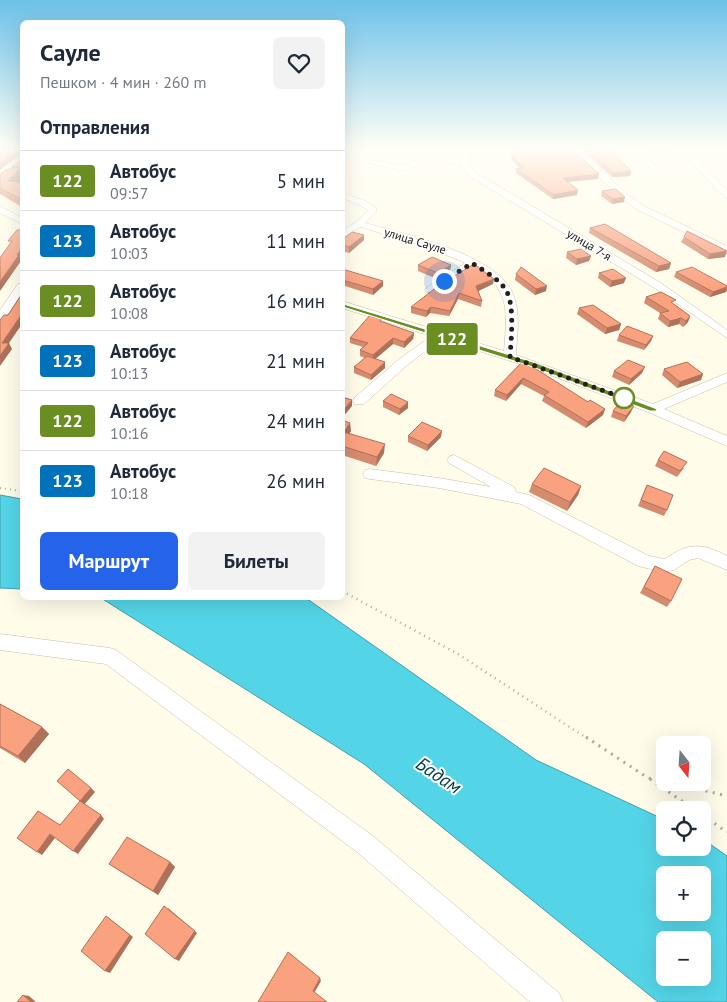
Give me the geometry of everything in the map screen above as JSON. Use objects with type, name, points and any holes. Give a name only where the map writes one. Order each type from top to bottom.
[{"type":"street","name":"улица 7-я","points":[[508,196],[657,285],[727,334]]},
{"type":"street","points":[[624,196],[641,208],[727,250]]},
{"type":"street","name":"улица Сауле","points":[[345,197],[363,203],[373,210],[359,224],[446,250],[472,263],[496,279],[506,292],[511,311],[510,357]]},
{"type":"street","points":[[0,209],[20,220]]},
{"type":"street","points":[[550,221],[548,227],[608,265]]},
{"type":"street","points":[[345,233],[359,224]]},
{"type":"street","points":[[716,244],[727,237]]},
{"type":"street","points":[[430,290],[472,263]]},
{"type":"street","points":[[0,318],[20,289]]},
{"type":"street","points":[[345,305],[510,357],[653,409],[727,441]]},
{"type":"street","points":[[359,401],[402,362],[439,335]]},
{"type":"street","points":[[653,409],[727,377]]},
{"type":"street","points":[[454,460],[524,499],[644,561],[660,567],[668,566],[680,557],[694,552],[703,552],[727,563]]},
{"type":"street","points":[[370,474],[438,483],[524,499]]},
{"type":"street","points":[[0,642],[110,656],[365,844],[550,1002]]},
{"type":"path","points":[[0,488],[20,491]]},
{"type":"path","points":[[345,593],[458,654],[682,801]]},
{"type":"path","points":[[648,778],[656,780]]},
{"type":"path","points":[[706,791],[727,796]]},
{"type":"path","points":[[711,821],[727,832]]},
{"type":"water","points":[[0,495],[20,499],[20,589],[0,588]]},
{"type":"water","name":"Бадам","points":[[104,600],[309,600],[536,760],[656,816],[656,856],[711,856],[711,845],[727,856],[727,1002],[658,1002],[364,764]]},
{"type":"building","points":[[609,196],[625,197],[613,199]]},
{"type":"building","points":[[605,224],[671,263],[659,266],[590,228]]},
{"type":"building","points":[[17,230],[20,230],[20,251],[17,255],[19,255],[0,282],[0,258],[12,241],[8,241]]},
{"type":"building","points":[[687,231],[727,251],[710,254],[684,237]]},
{"type":"building","points":[[352,232],[364,235],[349,247],[345,246],[345,238]]},
{"type":"building","points":[[581,249],[591,256],[577,259],[567,252]]},
{"type":"building","points":[[432,257],[451,265],[438,273],[418,265]]},
{"type":"building","points":[[474,264],[494,279],[476,286],[482,301],[459,293],[450,311],[431,307],[427,311],[411,307],[438,286]]},
{"type":"building","points":[[521,267],[547,286],[536,289],[516,274]]},
{"type":"building","points":[[692,267],[727,287],[713,292],[676,272]]},
{"type":"building","points":[[613,269],[626,278],[612,281],[599,273]]},
{"type":"building","points":[[345,270],[383,281],[373,289],[345,281]]},
{"type":"building","points":[[661,292],[676,300],[671,302],[690,316],[686,321],[681,318],[670,321],[660,313],[669,311],[646,297]]},
{"type":"building","points":[[20,297],[20,317],[2,343],[9,343],[0,356],[0,320],[4,315],[8,315]]},
{"type":"building","points":[[593,305],[621,324],[607,328],[579,308]]},
{"type":"building","points":[[371,314],[383,317],[380,321],[414,333],[404,342],[393,338],[373,355],[360,350],[368,343],[350,338]]},
{"type":"building","points":[[627,326],[653,336],[646,345],[619,335]]},
{"type":"building","points":[[367,356],[385,362],[371,375],[354,367]]},
{"type":"building","points":[[628,360],[645,367],[631,379],[614,371]]},
{"type":"building","points":[[522,362],[588,402],[590,400],[605,409],[588,422],[544,395],[549,392],[523,378],[507,395],[495,390]]},
{"type":"building","points":[[687,362],[703,374],[680,382],[664,369]]},
{"type":"building","points":[[391,394],[408,402],[400,409],[383,401]]},
{"type":"building","points":[[345,398],[352,400],[345,408]]},
{"type":"building","points":[[621,401],[634,406],[626,416],[613,411]]},
{"type":"building","points":[[345,421],[350,423],[345,430]]},
{"type":"building","points":[[422,422],[442,431],[428,445],[408,436]]},
{"type":"building","points":[[345,432],[385,444],[377,457],[345,447]]},
{"type":"building","points":[[664,451],[687,462],[680,471],[658,460]]},
{"type":"building","points":[[544,468],[581,486],[570,502],[532,484]]},
{"type":"building","points":[[647,485],[673,495],[667,510],[641,500]]},
{"type":"building","points":[[655,566],[682,579],[671,601],[644,587]]},
{"type":"building","points":[[0,704],[42,727],[18,756],[0,746]]},
{"type":"building","points":[[68,769],[91,788],[80,801],[57,781]]},
{"type":"building","points":[[80,801],[101,815],[73,851],[50,834],[37,852],[17,838],[38,811],[60,825]]},
{"type":"building","points":[[127,837],[170,862],[153,891],[109,864]]},
{"type":"building","points":[[164,906],[195,931],[175,959],[145,934]]},
{"type":"building","points":[[106,916],[130,935],[105,971],[81,951]]},
{"type":"building","points":[[288,952],[320,978],[313,991],[327,1002],[258,1002]]},
{"type":"building","points":[[23,995],[31,1002],[17,1002]]},
{"type":"bus line","name":"122","points":[[345,305],[533,364],[653,409]]},
{"type":"route","points":[[444,281],[472,263],[479,267],[496,279],[506,292],[511,311],[510,357],[624,398]]}]
